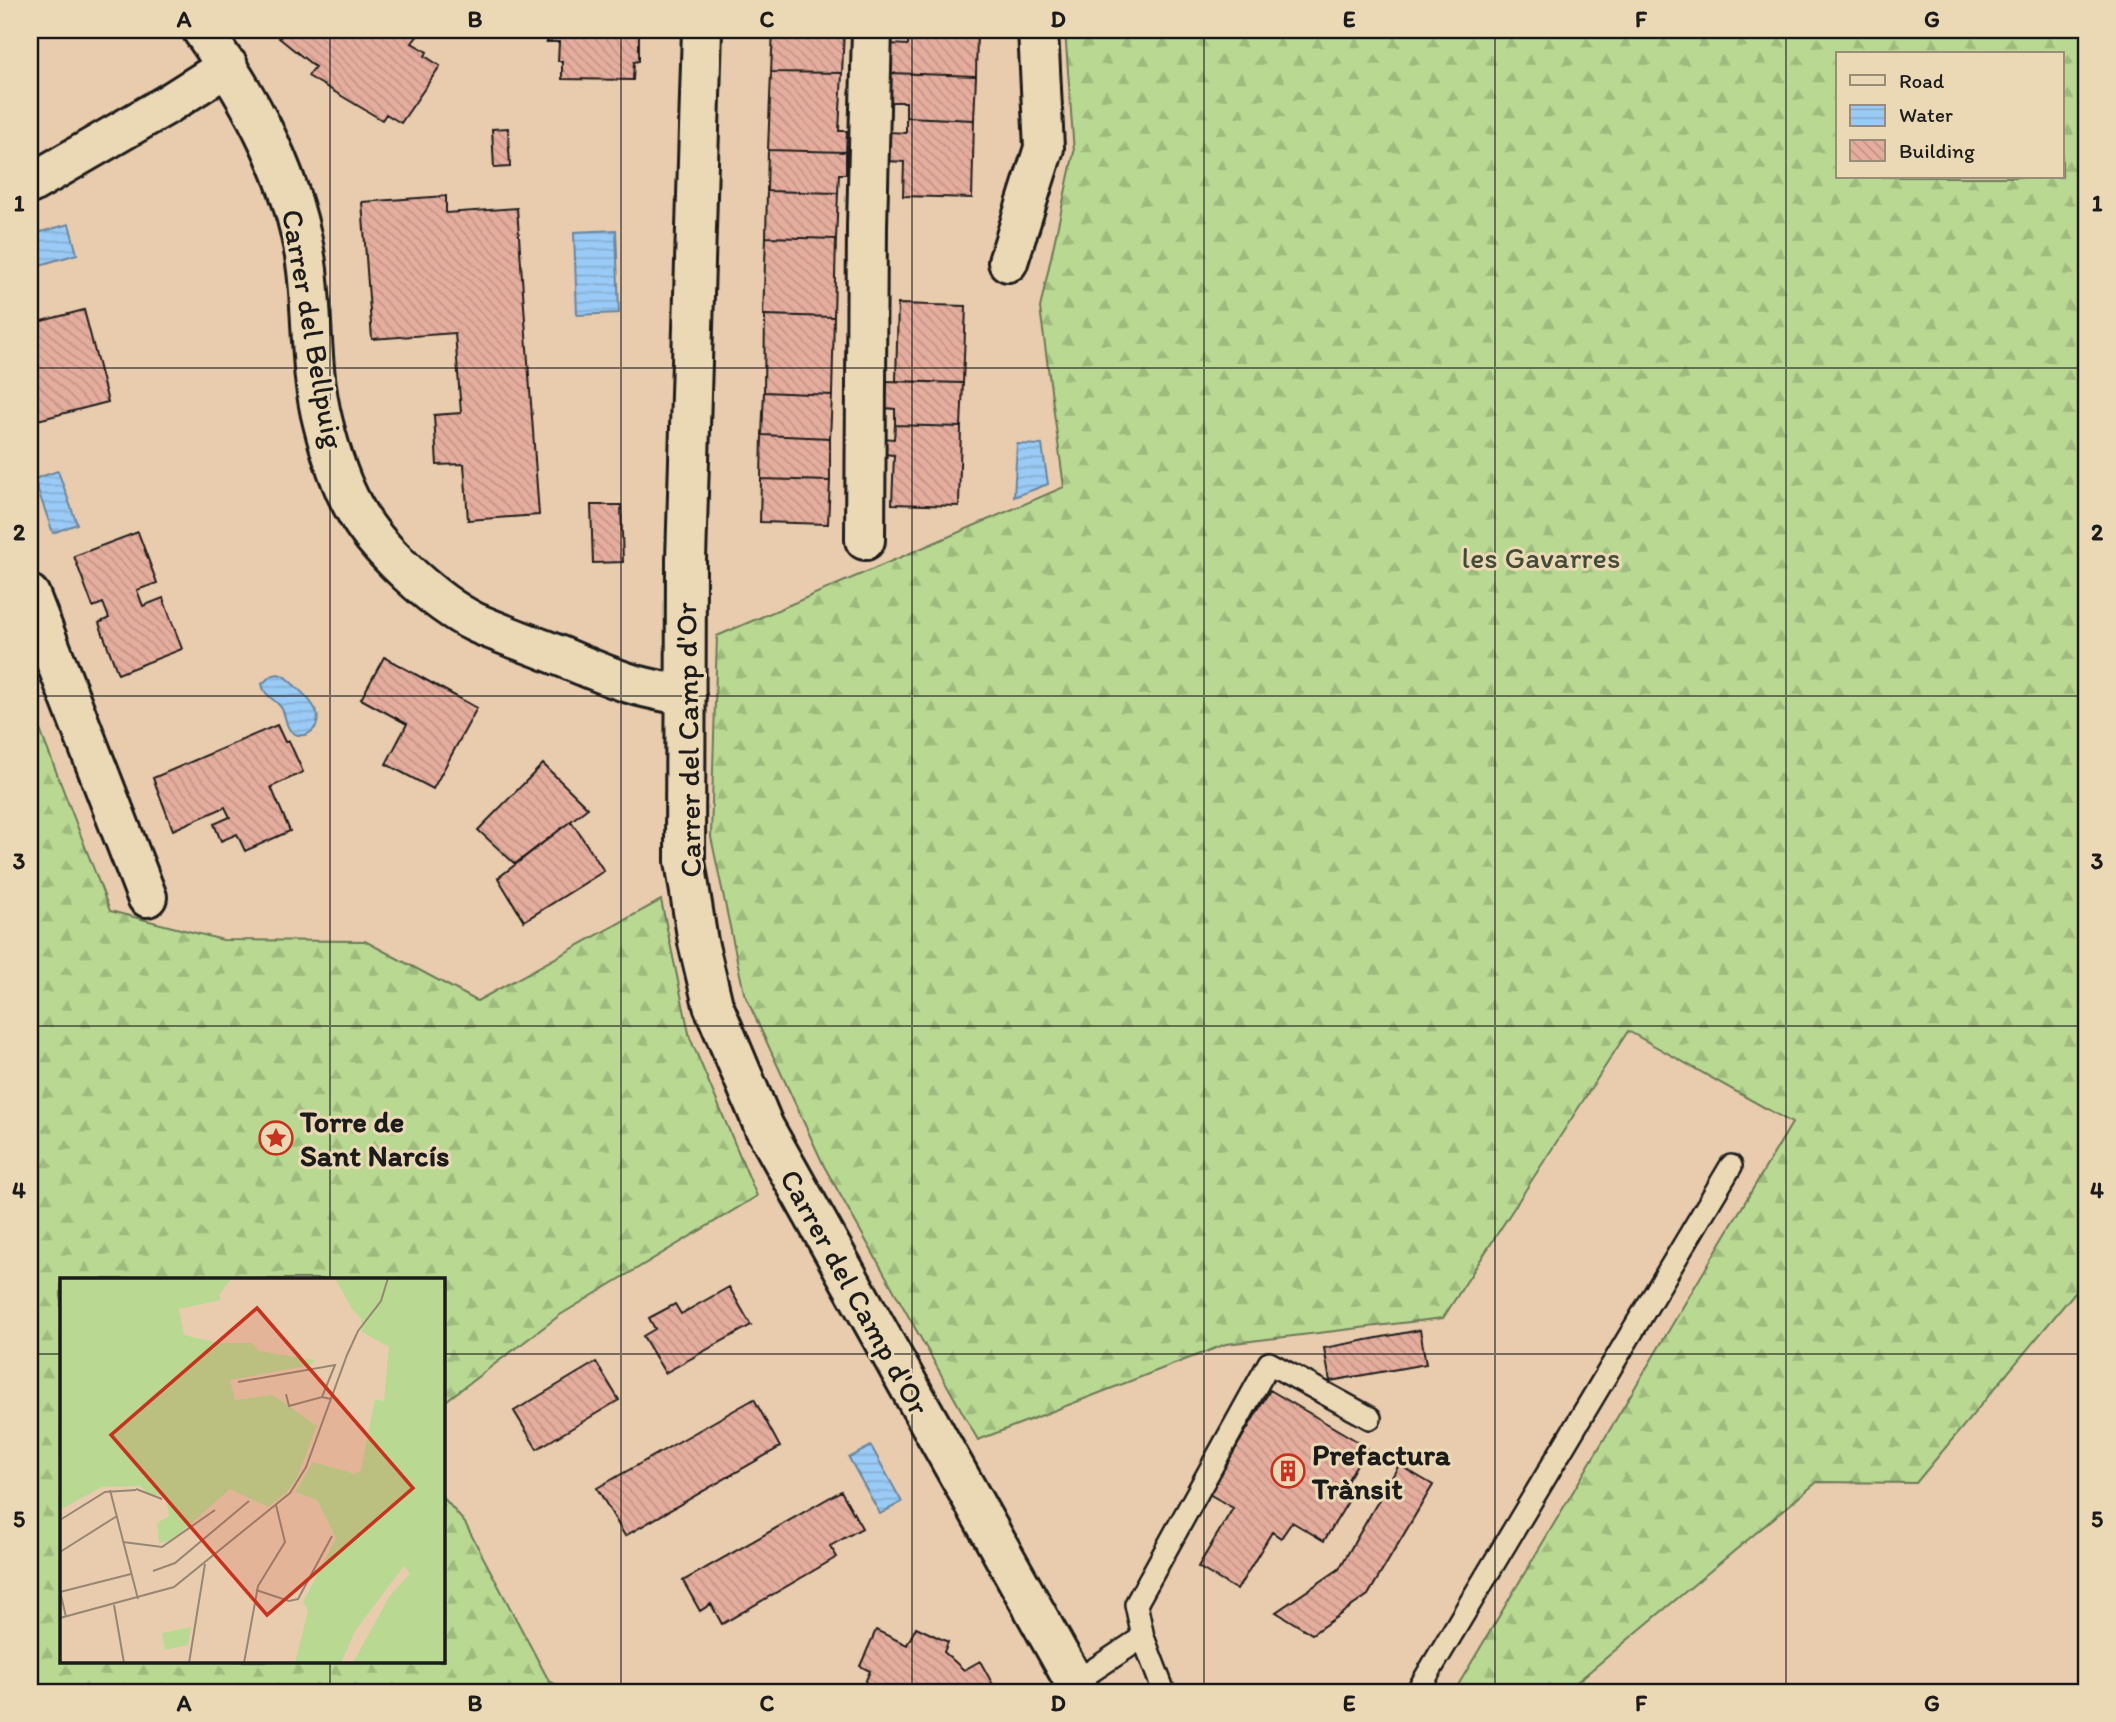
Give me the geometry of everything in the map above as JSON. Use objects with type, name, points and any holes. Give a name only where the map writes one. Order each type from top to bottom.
[{"type":"street","name":"Carrer del Bellpuig","points":[[202,30],[228,66],[259,122],[281,170],[299,223],[307,270],[314,372],[323,423],[354,508],[380,543],[409,574],[440,601],[475,622],[629,683],[686,696]]},
{"type":"street","name":"Carrer del Camp d'Or","points":[[702,30],[700,155],[688,455],[685,860],[698,942],[713,1005],[764,1126],[1078,1687]]},
{"type":"street","points":[[865,540],[872,30]]},
{"type":"street","points":[[1008,262],[1044,148],[1038,30]]},
{"type":"street","points":[[30,184],[169,104],[228,66]]},
{"type":"street","points":[[30,595],[147,897]]},
{"type":"lane","points":[[1417,1692],[1731,1166]]},
{"type":"lane","points":[[1164,1692],[1143,1637],[1136,1604],[1269,1363],[1370,1418]]},
{"type":"lane","points":[[1078,1687],[1143,1637]]},
{"type":"green space","name":"les Gavarres","points":[[1065,30],[2086,30],[2086,1279],[1916,1483],[1817,1482],[1565,1692],[1454,1692],[1792,1123],[1628,1031],[1443,1318],[1226,1344],[978,1440],[824,1166],[744,993],[711,837],[717,636],[1064,487],[1040,308],[1074,152]]},
{"type":"green space","points":[[30,704],[110,911],[223,940],[365,941],[477,1001],[661,900],[690,1038],[757,1196],[560,1315],[444,1402],[444,1278],[60,1278],[60,1662],[444,1662],[444,1498],[465,1523],[549,1681],[569,1692],[30,1692]]},
{"type":"water","points":[[69,224],[77,254],[30,268],[30,235]]},
{"type":"water","points":[[616,230],[619,313],[577,315],[574,232]]},
{"type":"water","points":[[1017,444],[1042,445],[1048,484],[1014,497]]},
{"type":"water","points":[[58,471],[77,524],[53,533],[34,479]]},
{"type":"water","points":[[278,674],[298,688],[315,708],[317,725],[310,733],[300,735],[290,730],[282,709],[265,692],[262,684]]},
{"type":"water","points":[[871,1446],[902,1502],[880,1514],[849,1458]]},
{"type":"building","points":[[279,30],[398,30],[419,34],[412,43],[427,52],[425,56],[440,66],[401,123],[386,114],[382,120],[308,76],[315,67],[279,38],[283,34]]},
{"type":"building","points":[[553,30],[639,30],[639,61],[634,62],[633,80],[562,79],[562,61],[558,61],[559,42],[547,42]]},
{"type":"building","points":[[773,30],[844,30],[842,73],[771,72]]},
{"type":"building","points":[[909,30],[977,32],[976,76],[890,73],[891,44],[908,45]]},
{"type":"building","points":[[771,72],[842,73],[839,131],[847,131],[846,152],[768,150]]},
{"type":"building","points":[[890,73],[976,76],[974,120],[906,117],[906,102],[890,102]]},
{"type":"building","points":[[906,117],[974,120],[972,198],[903,196],[904,162],[888,161],[889,132],[906,133]]},
{"type":"building","points":[[508,128],[510,167],[494,168],[492,129]]},
{"type":"building","points":[[768,150],[846,152],[846,174],[839,174],[838,193],[767,191]]},
{"type":"building","points":[[767,191],[838,193],[836,239],[766,237]]},
{"type":"building","points":[[446,196],[446,213],[517,208],[539,515],[468,520],[464,464],[437,465],[434,415],[461,413],[455,333],[372,339],[362,202]]},
{"type":"building","points":[[766,237],[836,239],[834,317],[763,315]]},
{"type":"building","points":[[898,304],[966,306],[963,383],[896,381]]},
{"type":"building","points":[[84,310],[108,402],[30,422],[30,324]]},
{"type":"building","points":[[765,315],[834,317],[832,395],[764,392]]},
{"type":"building","points":[[884,381],[963,383],[961,427],[895,425],[895,409],[884,408]]},
{"type":"building","points":[[764,392],[832,395],[830,438],[762,435]]},
{"type":"building","points":[[895,425],[961,427],[959,506],[892,504],[894,455],[883,454],[883,438],[894,439]]},
{"type":"building","points":[[762,435],[830,438],[830,481],[761,479]]},
{"type":"building","points":[[761,479],[830,481],[828,524],[760,522]]},
{"type":"building","points":[[591,505],[621,505],[623,562],[593,563]]},
{"type":"building","points":[[138,532],[157,583],[137,590],[143,606],[163,598],[182,649],[118,674],[99,623],[109,618],[103,603],[93,607],[74,556]]},
{"type":"building","points":[[384,657],[477,708],[433,789],[386,764],[407,724],[361,699]]},
{"type":"building","points":[[277,725],[285,742],[289,741],[303,772],[271,787],[290,831],[245,851],[237,834],[221,841],[214,824],[230,817],[225,807],[173,830],[153,778]]},
{"type":"building","points":[[543,764],[588,808],[515,864],[478,830]]},
{"type":"building","points":[[571,821],[604,871],[524,921],[498,878]]},
{"type":"building","points":[[729,1287],[751,1325],[665,1373],[643,1336],[655,1329],[649,1318],[675,1304],[681,1314]]},
{"type":"building","points":[[1420,1330],[1426,1364],[1330,1381],[1324,1348]]},
{"type":"building","points":[[596,1362],[619,1400],[537,1449],[514,1411]]},
{"type":"building","name":"Prefactura Trànsit","points":[[1270,1390],[1367,1447],[1339,1495],[1349,1500],[1324,1541],[1292,1522],[1281,1538],[1272,1532],[1237,1590],[1198,1567],[1233,1508],[1209,1494]]},
{"type":"building","points":[[754,1399],[780,1447],[625,1536],[597,1488]]},
{"type":"building","points":[[1399,1465],[1433,1485],[1368,1595],[1312,1634],[1276,1612],[1339,1569]]},
{"type":"building","points":[[841,1491],[862,1528],[830,1546],[837,1557],[722,1624],[711,1604],[700,1611],[683,1581]]},
{"type":"building","points":[[916,1627],[948,1642],[944,1652],[964,1670],[980,1661],[997,1692],[861,1692],[870,1671],[860,1666],[876,1630],[907,1645]]},
{"type":"place","name":"Torre de Sant Narcís","points":[[276,1138]]},
{"type":"place","name":"Prefactura Trànsit","points":[[1288,1471]]}]
